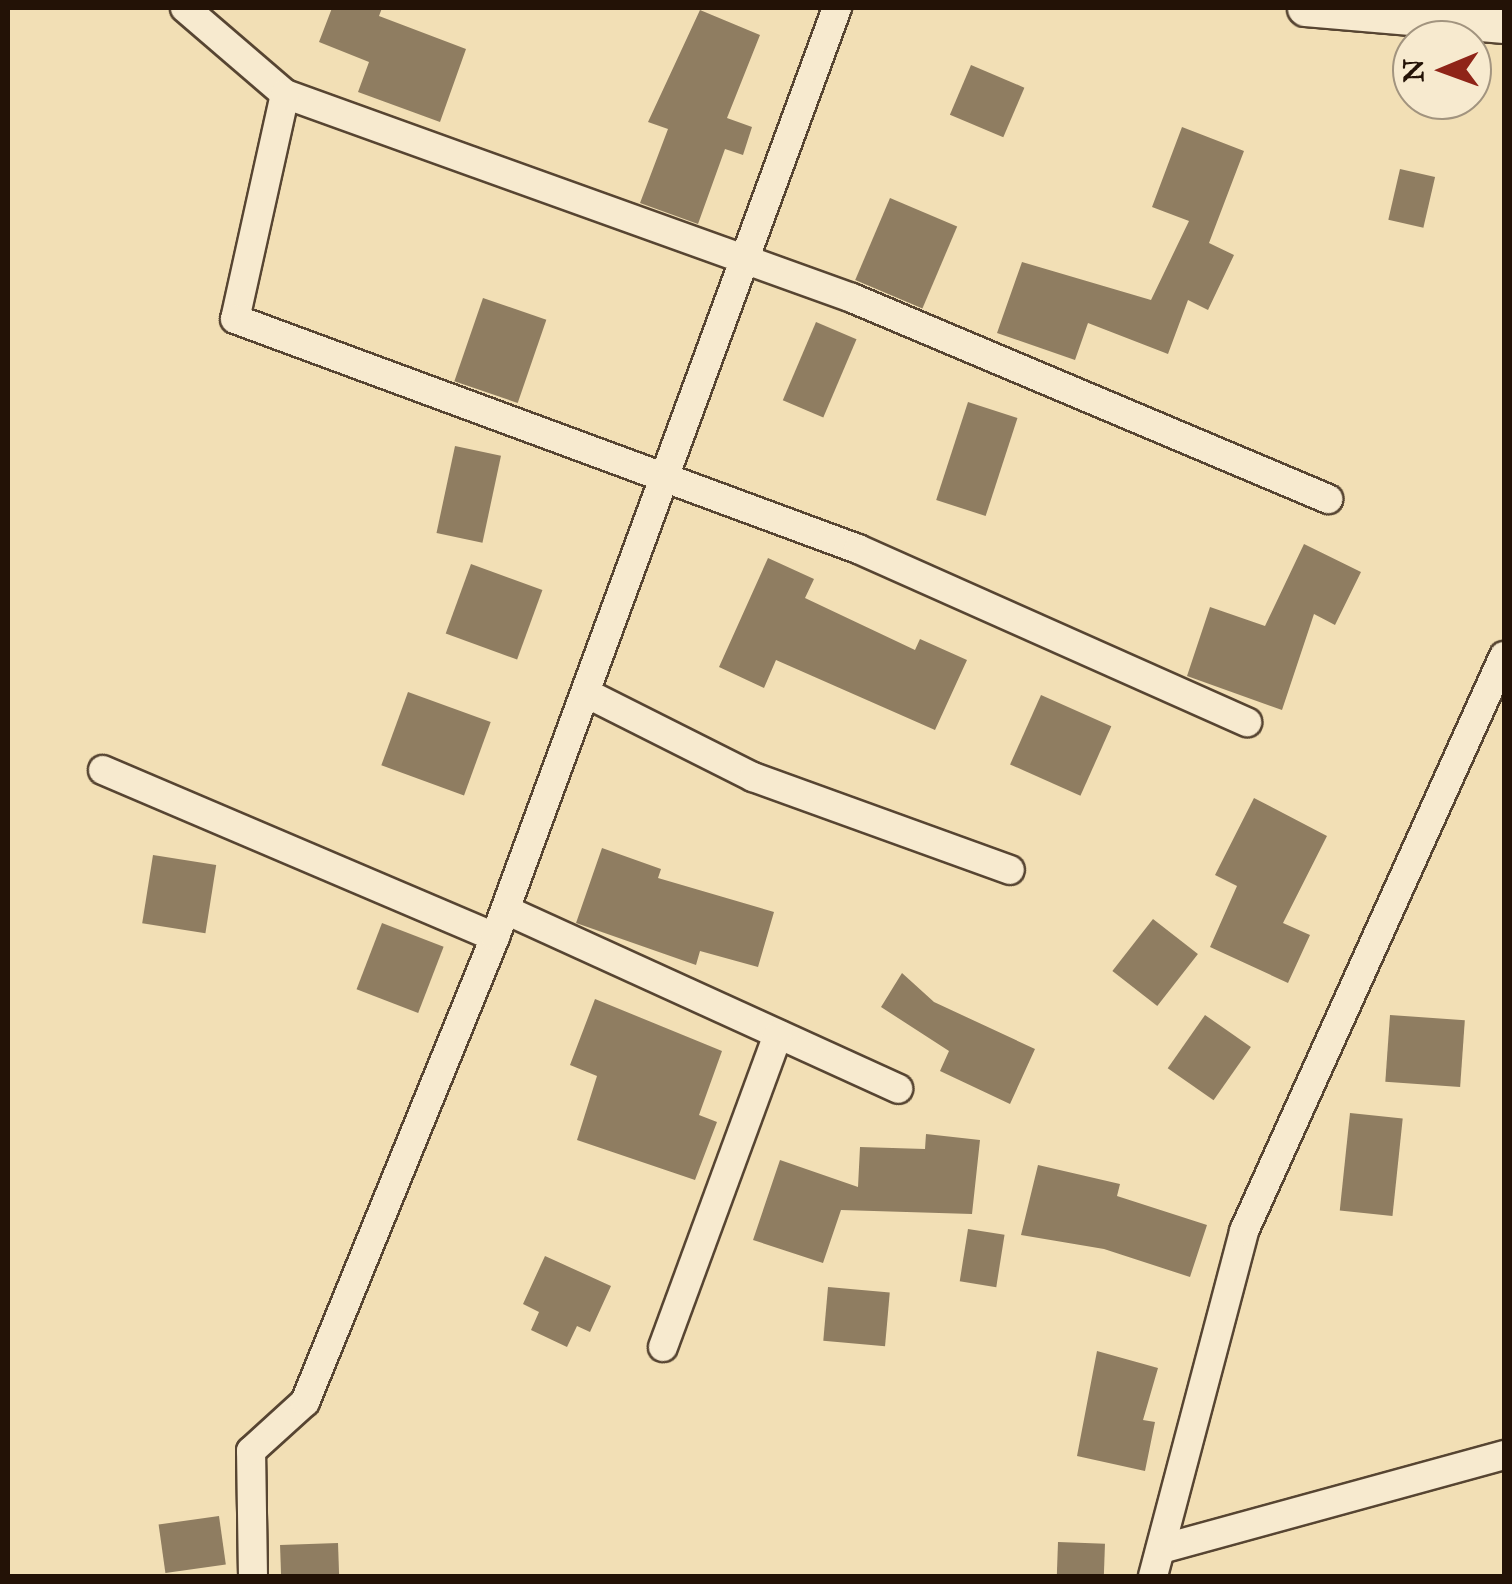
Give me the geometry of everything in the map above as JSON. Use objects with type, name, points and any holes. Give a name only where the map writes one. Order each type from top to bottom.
[{"type":"street","points":[[185,8],[284,94],[954,339],[1328,500]]},
{"type":"street","points":[[253,1576],[251,1451],[305,1402],[506,910],[667,482],[837,8]]},
{"type":"street","points":[[1305,8],[1504,25]]},
{"type":"street","points":[[284,94],[235,319],[667,482],[858,549],[1247,722]]},
{"type":"street","points":[[1153,1576],[1244,1231],[1504,656]]},
{"type":"street","points":[[588,694],[753,777],[1010,870]]},
{"type":"street","points":[[103,770],[495,937]]},
{"type":"street","points":[[506,910],[898,1089]]},
{"type":"street","points":[[662,1347],[778,1034]]},
{"type":"street","points":[[1161,1548],[1504,1454]]},
{"type":"building","points":[[332,8],[382,8],[379,16],[466,49],[440,122],[358,92],[369,62],[319,42]]},
{"type":"building","points":[[700,10],[760,35],[727,118],[752,127],[743,155],[725,149],[698,224],[640,203],[668,129],[648,122]]},
{"type":"building","points":[[971,65],[1024,88],[1003,137],[950,115]]},
{"type":"building","points":[[1182,127],[1244,151],[1209,243],[1234,255],[1208,310],[1188,300],[1168,354],[1088,323],[1075,360],[997,333],[1022,262],[1151,300],[1189,221],[1152,207]]},
{"type":"building","points":[[1400,169],[1435,177],[1423,228],[1388,220]]},
{"type":"building","points":[[890,198],[957,227],[922,308],[855,280]]},
{"type":"building","points":[[483,298],[546,320],[518,403],[454,381]]},
{"type":"building","points":[[816,322],[857,339],[823,417],[783,400]]},
{"type":"building","points":[[968,402],[1017,418],[986,516],[936,500]]},
{"type":"building","points":[[455,446],[501,456],[482,543],[436,533]]},
{"type":"building","points":[[1304,544],[1361,572],[1335,625],[1314,614],[1282,710],[1187,676],[1210,607],[1265,626]]},
{"type":"building","points":[[768,558],[814,579],[805,598],[915,650],[920,639],[967,660],[935,730],[776,660],[764,688],[719,667]]},
{"type":"building","points":[[471,564],[542,590],[517,660],[446,634]]},
{"type":"building","points":[[408,692],[491,722],[464,795],[381,765]]},
{"type":"building","points":[[1041,695],[1111,726],[1080,796],[1010,764]]},
{"type":"building","points":[[1254,798],[1327,836],[1283,923],[1310,935],[1288,983],[1210,947],[1237,886],[1215,875]]},
{"type":"building","points":[[602,848],[661,869],[658,878],[774,912],[758,967],[700,951],[696,965],[576,923]]},
{"type":"building","points":[[153,855],[216,865],[205,933],[142,923]]},
{"type":"building","points":[[1153,919],[1198,954],[1157,1006],[1112,971]]},
{"type":"building","points":[[382,923],[444,947],[418,1013],[357,989]]},
{"type":"building","points":[[902,973],[934,1002],[1035,1049],[1010,1104],[940,1071],[949,1051],[881,1007]]},
{"type":"building","points":[[595,999],[722,1051],[699,1115],[717,1122],[695,1180],[577,1140],[597,1076],[570,1065]]},
{"type":"building","points":[[1205,1015],[1251,1047],[1214,1100],[1168,1068]]},
{"type":"building","points":[[1390,1015],[1465,1020],[1460,1087],[1385,1082]]},
{"type":"building","points":[[1350,1113],[1403,1119],[1392,1216],[1340,1210]]},
{"type":"building","points":[[926,1134],[980,1140],[972,1214],[841,1210],[823,1263],[753,1240],[780,1160],[858,1187],[860,1147],[925,1149]]},
{"type":"building","points":[[1038,1165],[1120,1184],[1117,1196],[1207,1225],[1190,1277],[1104,1249],[1021,1235]]},
{"type":"building","points":[[968,1229],[1005,1235],[996,1287],[960,1281]]},
{"type":"building","points":[[545,1256],[611,1286],[590,1332],[577,1326],[567,1347],[531,1330],[539,1312],[523,1304]]},
{"type":"building","points":[[828,1287],[890,1292],[885,1346],[823,1341]]},
{"type":"building","points":[[1097,1351],[1158,1368],[1143,1420],[1155,1422],[1145,1471],[1077,1456]]},
{"type":"building","points":[[219,1516],[226,1565],[165,1573],[159,1524]]},
{"type":"building","points":[[1058,1542],[1105,1544],[1104,1576],[1057,1576]]},
{"type":"building","points":[[338,1543],[339,1576],[281,1576],[280,1545]]}]
